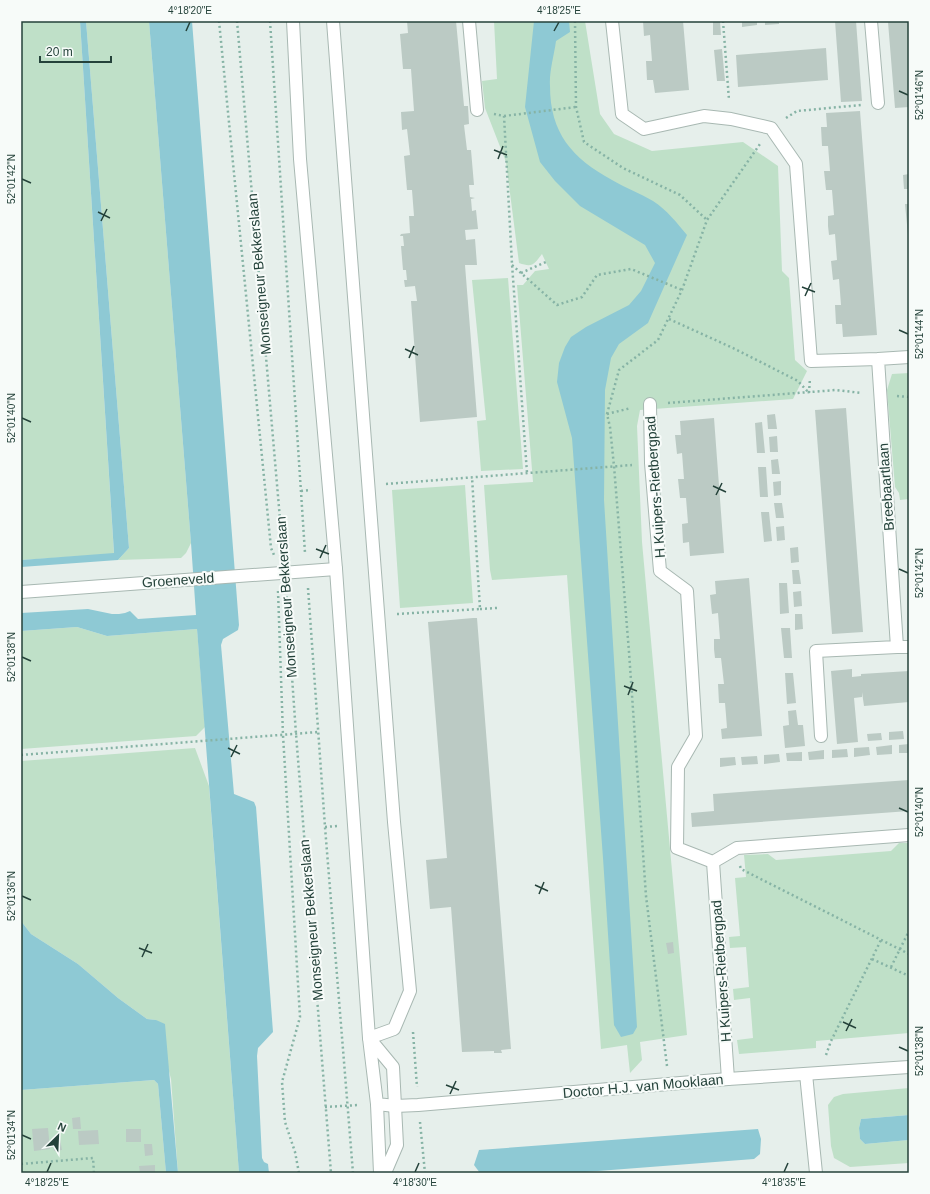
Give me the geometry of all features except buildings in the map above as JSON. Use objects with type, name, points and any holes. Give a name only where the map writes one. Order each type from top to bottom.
[{"type":"street","points":[[293,21],[301,167],[336,569],[370,1038],[377,1104],[380,1173]]},
{"type":"street","points":[[333,21],[394,822],[410,991],[394,1029],[370,1038]]},
{"type":"street","points":[[469,21],[477,110]]},
{"type":"street","points":[[612,21],[622,114],[644,129],[704,116],[731,119],[772,128],[796,164],[812,361],[909,357]]},
{"type":"street","points":[[871,21],[878,103]]},
{"type":"street","name":"Breebaartlaan","points":[[821,736],[816,651],[903,647],[879,394],[878,359]]},
{"type":"street","name":"H Kuipers-Rietbergpad","points":[[650,404],[651,463],[660,571],[687,591],[696,736],[678,767],[677,848],[713,862],[728,1079]]},
{"type":"street","name":"Groeneveld","points":[[21,592],[336,569]]},
{"type":"street","points":[[713,862],[737,848],[909,835]]},
{"type":"street","points":[[370,1038],[393,1067],[397,1145],[385,1173]]},
{"type":"street","name":"Doctor H.J. van Mooklaan","points":[[377,1104],[395,1106],[418,1105],[728,1079],[909,1067]]},
{"type":"street","points":[[806,1074],[816,1173]]},
{"type":"path","points":[[219,21],[271,548],[283,573],[277,595],[283,735],[300,1017],[282,1082],[285,1122],[295,1152],[299,1173]]},
{"type":"path","name":"Monseigneur Bekkerslaan","points":[[237,21],[331,1173]]},
{"type":"path","points":[[270,21],[306,571],[353,1173]]},
{"type":"path","points":[[575,21],[576,108],[584,142],[623,168],[680,195],[707,220]]},
{"type":"path","points":[[724,21],[731,119]]},
{"type":"path","points":[[669,1085],[646,896],[630,660],[614,466],[610,427],[607,414],[619,370],[658,340],[682,290],[707,220],[772,128],[797,111],[878,103]]},
{"type":"path","points":[[477,110],[504,116],[576,108]]},
{"type":"path","points":[[504,116],[512,264],[527,472]]},
{"type":"path","points":[[521,273],[546,262]]},
{"type":"path","points":[[512,264],[557,305],[582,297],[598,275],[631,269],[682,290]]},
{"type":"path","points":[[669,319],[733,348],[798,381],[809,393]]},
{"type":"path","points":[[607,414],[650,404],[736,397],[836,390],[879,394]]},
{"type":"path","points":[[368,485],[651,463]]},
{"type":"path","points":[[472,477],[480,609]]},
{"type":"path","points":[[378,615],[496,608]]},
{"type":"path","points":[[21,755],[318,732]]},
{"type":"path","points":[[737,848],[740,869],[909,954]]},
{"type":"path","points":[[891,967],[909,931]]},
{"type":"path","points":[[819,1074],[831,1041],[881,940]]},
{"type":"path","points":[[872,959],[909,976]]},
{"type":"path","points":[[413,1029],[418,1105],[425,1173]]},
{"type":"path","points":[[326,1107],[377,1104]]},
{"type":"path","points":[[21,1164],[93,1158],[94,1173]]},
{"type":"green space","points":[[21,21],[80,21],[114,554],[21,560]]},
{"type":"green space","points":[[86,21],[149,21],[191,543],[186,553],[181,558],[118,560],[129,548]]},
{"type":"green space","points":[[494,21],[585,21],[600,114],[614,134],[652,151],[743,142],[778,166],[782,271],[789,278],[795,360],[807,371],[793,399],[640,410],[637,426],[642,542],[687,1035],[640,1042],[642,1060],[630,1073],[627,1045],[601,1049],[567,575],[492,580],[490,570],[484,485],[533,482],[517,285],[523,285],[535,271],[549,269],[542,254],[533,264],[527,265],[519,263],[506,162],[485,108],[482,81],[497,79]]},
{"type":"green space","points":[[508,278],[523,469],[481,471],[477,421],[486,420],[472,280]]},
{"type":"green space","points":[[909,373],[909,499],[900,500],[899,493],[895,487],[887,390],[892,374]]},
{"type":"green space","points":[[465,485],[473,603],[400,608],[392,490]]},
{"type":"green space","points":[[77,627],[107,636],[197,629],[205,727],[196,736],[21,749],[21,631]]},
{"type":"green space","points":[[195,748],[209,786],[239,1173],[178,1173],[171,1079],[156,1020],[147,1019],[118,998],[78,964],[31,934],[21,921],[21,761]]},
{"type":"green space","points":[[899,843],[909,843],[909,1033],[816,1041],[816,1048],[739,1054],[737,1040],[753,1038],[750,998],[734,1000],[733,989],[749,987],[746,947],[730,948],[729,937],[740,936],[735,878],[746,877],[744,855],[768,854],[776,860],[891,851]]},
{"type":"green space","points":[[154,1080],[158,1084],[166,1173],[21,1173],[21,1090]]},
{"type":"green space","points":[[909,1088],[909,1115],[861,1119],[859,1128],[860,1139],[865,1144],[909,1140],[909,1163],[850,1167],[834,1158],[831,1146],[828,1105],[834,1097],[843,1094]]},
{"type":"water","points":[[80,21],[86,21],[129,548],[118,560],[21,567],[21,560],[114,553]]},
{"type":"water","points":[[149,21],[192,21],[239,625],[238,630],[223,639],[221,645],[234,794],[254,802],[256,807],[273,1032],[258,1048],[257,1056],[262,1158],[264,1162],[268,1164],[269,1173],[239,1173],[197,629],[107,636],[77,627],[21,631],[21,613],[88,609],[112,614],[130,611],[138,619],[196,615]]},
{"type":"water","points":[[534,21],[569,21],[570,32],[556,41],[550,81],[551,103],[554,117],[559,131],[566,142],[585,163],[598,172],[648,198],[663,208],[687,235],[648,323],[619,344],[611,358],[605,390],[604,500],[637,1027],[633,1034],[621,1037],[614,1025],[572,438],[557,382],[559,363],[565,347],[571,337],[586,327],[629,305],[641,291],[655,263],[645,245],[580,206],[555,181],[540,162],[525,107]]},
{"type":"water","points":[[21,921],[31,934],[78,964],[118,998],[147,1019],[156,1020],[165,1024],[178,1173],[166,1173],[158,1084],[154,1080],[21,1090]]},
{"type":"water","points":[[909,1115],[909,1140],[865,1144],[860,1139],[859,1128],[861,1119]]},
{"type":"water","points":[[758,1129],[761,1139],[760,1154],[754,1159],[572,1173],[480,1173],[474,1165],[479,1150]]}]
